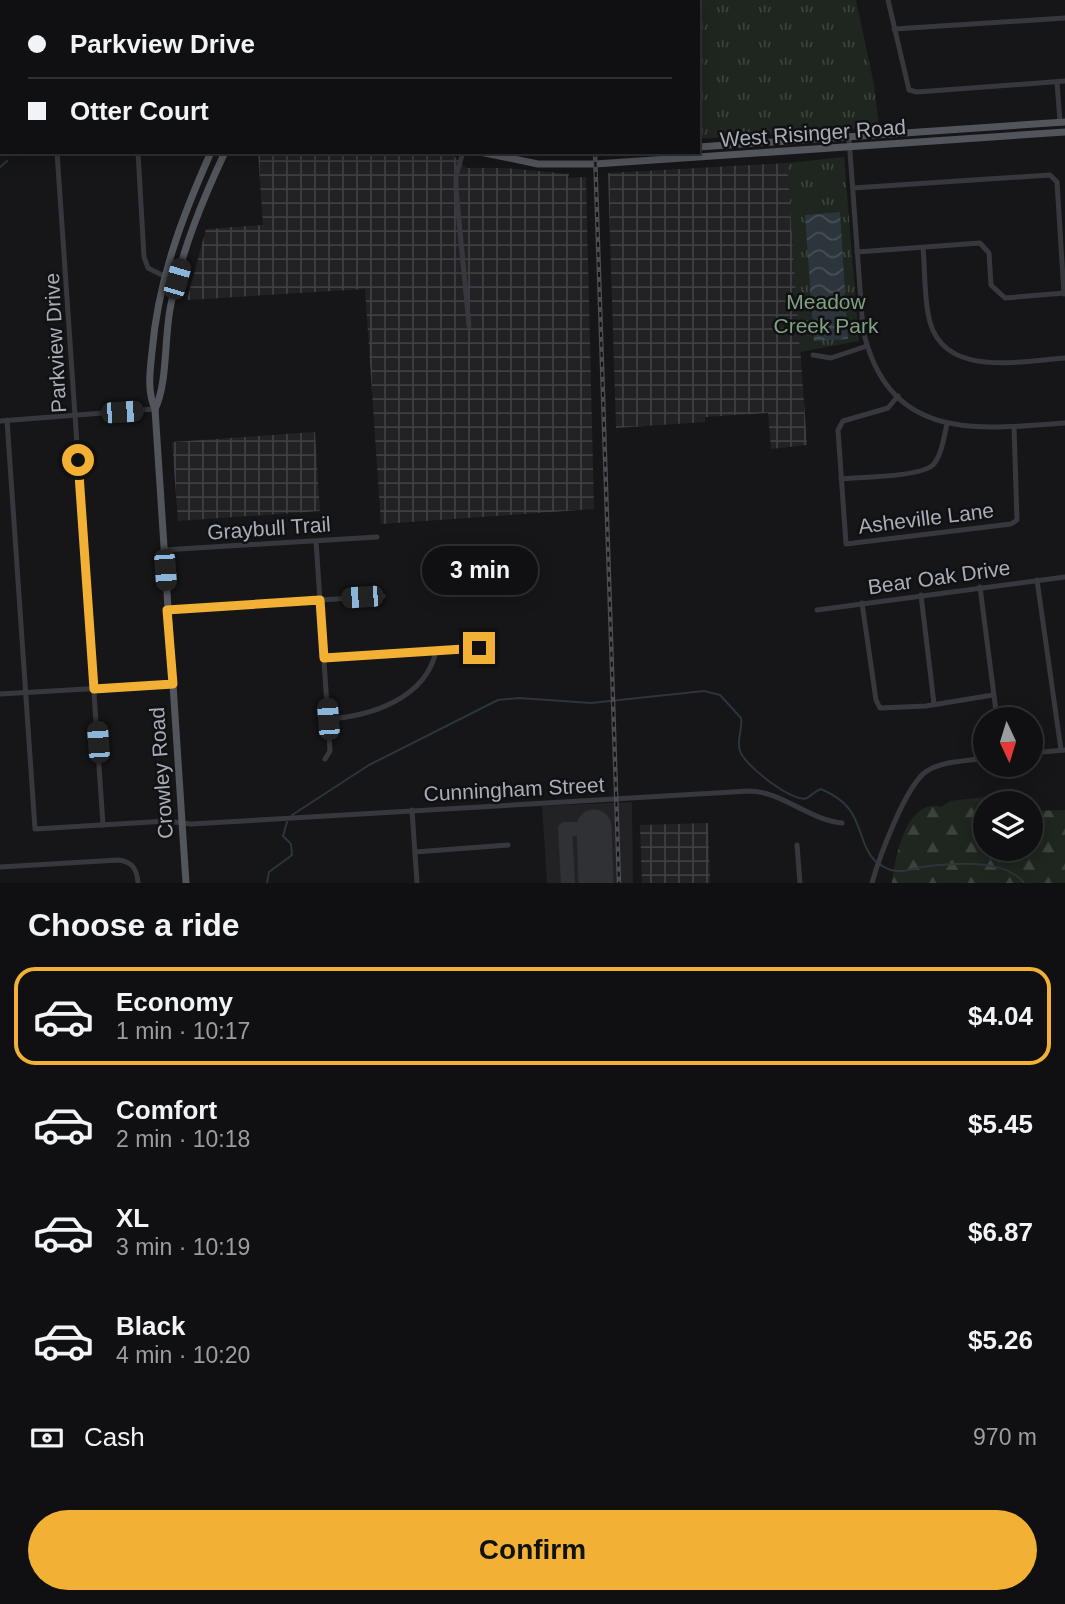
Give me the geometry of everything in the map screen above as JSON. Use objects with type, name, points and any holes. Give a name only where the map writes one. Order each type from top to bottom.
[{"type":"main road","name":"West Risinger Road","points":[[700,147],[1063,122]]},
{"type":"main road","name":"West Risinger Road","points":[[488,154],[513,160],[561,165],[1065,132]]},
{"type":"main road","points":[[739,155],[744,147],[788,141]]},
{"type":"main road","name":"Crowley Road","points":[[186,883],[156,409],[150,397],[150,362],[164,276],[179,225],[210,154]]},
{"type":"main road","name":"Crowley Road","points":[[156,409],[161,397],[166,330],[177,279],[200,204],[224,154]]},
{"type":"street","points":[[888,0],[909,90],[917,92],[1065,81]]},
{"type":"street","points":[[894,29],[1065,18]]},
{"type":"street","points":[[1057,82],[1063,122]]},
{"type":"street","points":[[849,138],[867,346],[884,381],[898,396],[930,418],[963,428],[1065,423]]},
{"type":"street","name":"Parkview Drive","points":[[57,154],[103,825]]},
{"type":"street","points":[[138,154],[144,257],[148,268],[164,276]]},
{"type":"street","points":[[462,154],[456,176],[456,189],[469,326]]},
{"type":"street","points":[[853,188],[1050,175],[1057,182],[1065,293],[1005,298],[991,285],[989,253],[980,243],[857,252]]},
{"type":"street","points":[[923,247],[928,314],[933,332],[952,352],[966,360],[985,364],[1065,358]]},
{"type":"street","points":[[813,355],[831,358],[867,346]]},
{"type":"street","name":"Asheville Lane","points":[[898,396],[888,408],[843,421],[838,430],[846,544],[1011,524],[1018,515],[1014,427]]},
{"type":"street","points":[[24,693],[4,420],[156,409]]},
{"type":"street","points":[[841,479],[919,471],[932,466],[938,457],[947,424]]},
{"type":"street","name":"Graybull Trail","points":[[163,550],[377,537]]},
{"type":"street","points":[[316,541],[330,751],[325,759]]},
{"type":"street","name":"Bear Oak Drive","points":[[817,610],[1065,577]]},
{"type":"street","points":[[1037,580],[1063,750],[1043,752]]},
{"type":"street","points":[[980,587],[995,707]]},
{"type":"street","points":[[921,595],[934,704]]},
{"type":"street","points":[[167,610],[383,596]]},
{"type":"street","points":[[862,603],[877,706],[884,709],[993,695]]},
{"type":"street","points":[[324,658],[479,648]]},
{"type":"street","points":[[328,719],[362,715],[415,690],[429,675],[436,651]]},
{"type":"street","points":[[0,694],[173,684]]},
{"type":"street","name":"Cunningham Street","points":[[24,693],[35,829],[756,791],[817,817],[842,823]]},
{"type":"street","points":[[873,881],[900,813],[911,791],[926,771],[973,761]]},
{"type":"street","points":[[412,810],[417,883]]},
{"type":"street","points":[[415,852],[508,845]]},
{"type":"street","points":[[797,845],[800,883]]},
{"type":"street","points":[[0,867],[119,860],[130,863],[136,870],[138,883]]},
{"type":"shaded area","points":[[258,154],[452,154],[466,168],[505,168],[569,174],[568,178],[586,177],[594,509],[381,524],[365,289],[187,300],[206,229],[263,225]]},
{"type":"shaded area","points":[[787,163],[807,445],[771,449],[768,413],[705,417],[705,422],[616,428],[608,173]]},
{"type":"shaded area","points":[[315,432],[320,511],[178,521],[172,442]]},
{"type":"shaded area","points":[[632,802],[633,883],[547,883],[542,806]]},
{"type":"shaded area","points":[[708,823],[710,883],[642,883],[640,825]]},
{"type":"green space","points":[[700,0],[856,0],[874,85],[879,127],[700,139]]},
{"type":"green space","name":"Meadow Creek Park","points":[[844,157],[859,341],[800,352],[787,163]]},
{"type":"green space","points":[[973,798],[973,861],[1043,861],[1043,811],[1065,810],[1065,883],[892,883],[904,832],[911,820],[929,807],[941,807],[950,801]]},
{"type":"water","points":[[840,212],[848,339],[814,341],[805,215]]},
{"type":"waterway","points":[[0,167],[7,161]]},
{"type":"waterway","points":[[292,815],[369,765],[498,700],[519,698],[591,703],[704,691],[720,695],[741,718],[739,747],[750,765],[770,782],[792,795],[807,798],[821,789],[839,799],[853,815],[870,854],[882,866],[899,871],[948,864],[977,864],[1004,869],[1024,883]]},
{"type":"waterway","points":[[267,883],[269,872],[292,855],[291,844],[283,836],[287,822]]},
{"type":"taxiway","points":[[568,883],[565,829],[594,829]]},
{"type":"runway","points":[[594,827],[596,883]]},
{"type":"railway","points":[[595,154],[619,883]]},
{"type":"route","points":[[78,460],[94,689],[173,684],[167,610],[320,600],[324,658],[479,648]]}]
